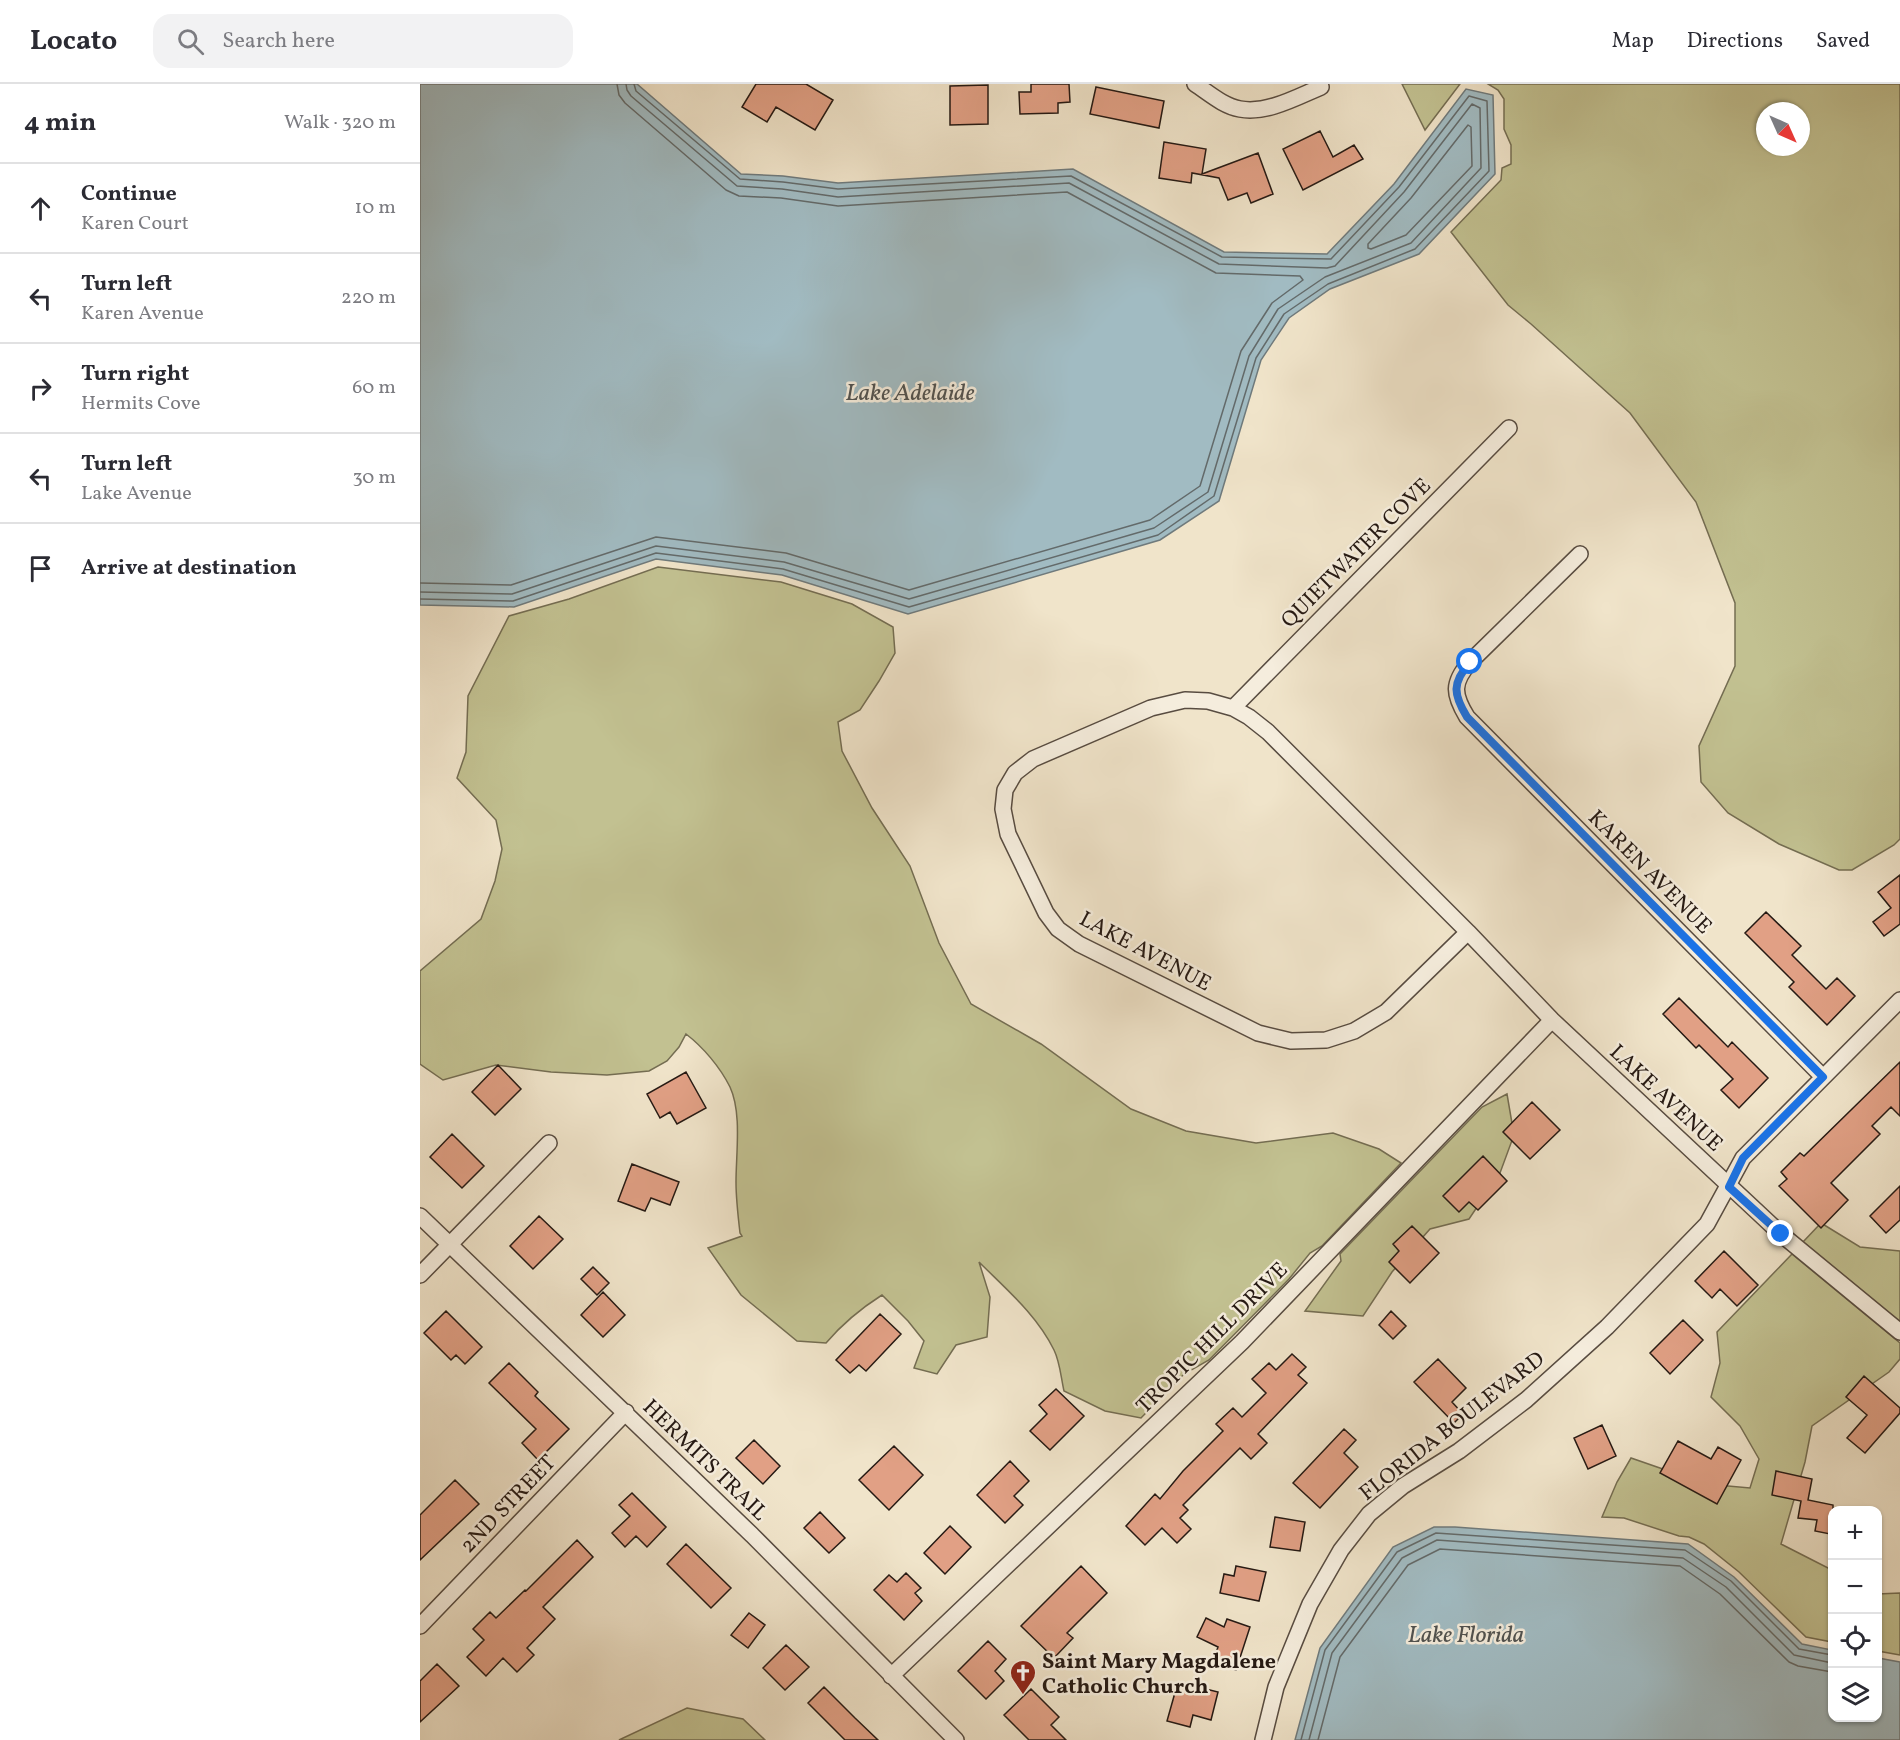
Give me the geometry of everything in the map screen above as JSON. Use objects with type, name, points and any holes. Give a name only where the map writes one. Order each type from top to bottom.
[{"type":"street","points":[[1195,84],[1222,102],[1240,109],[1274,105],[1321,87]]},
{"type":"street","name":"QUIETWATER COVE","points":[[1233,708],[1509,428]]},
{"type":"street","name":"KAREN AVENUE","points":[[1580,554],[1458,676],[1456,690],[1460,705],[1467,717],[1823,1077]]},
{"type":"street","name":"LAKE AVENUE","points":[[1468,932],[1386,1012],[1354,1031],[1326,1040],[1292,1041],[1258,1033],[1079,944],[1058,929],[1046,913],[1008,834],[1003,809],[1005,790],[1015,773],[1034,759],[1151,708],[1185,700],[1208,701],[1233,708],[1249,717],[1268,732],[1468,932],[1552,1020],[1781,1234],[1900,1332]]},
{"type":"street","name":"FLORIDA BOULEVARD","points":[[1263,1740],[1276,1687],[1310,1604],[1341,1550],[1369,1514],[1403,1486],[1459,1450],[1526,1400],[1607,1327],[1707,1224],[1743,1158],[1900,1000]]},
{"type":"street","name":"TROPIC HILL DRIVE","points":[[891,1676],[1242,1342],[1552,1020]]},
{"type":"street","points":[[420,1275],[549,1143]]},
{"type":"street","name":"HERMITS TRAIL","points":[[420,1215],[626,1412],[956,1740]]},
{"type":"street","name":"2ND STREET","points":[[420,1626],[626,1412]]},
{"type":"shaded area","points":[[1402,84],[1460,84],[1425,130]]},
{"type":"shaded area","points":[[1488,84],[1900,84],[1900,839],[1852,870],[1839,870],[1779,844],[1728,813],[1701,782],[1699,746],[1735,666],[1735,603],[1696,502],[1630,413],[1508,305],[1451,232],[1501,180],[1502,168],[1511,164],[1511,145],[1504,129],[1504,99],[1498,90]]},
{"type":"shaded area","points":[[658,567],[781,582],[852,604],[893,627],[895,653],[879,681],[860,710],[838,722],[842,751],[872,808],[910,866],[939,943],[971,1004],[1041,1044],[1131,1109],[1186,1131],[1256,1143],[1333,1133],[1379,1149],[1401,1163],[1322,1246],[1310,1253],[1289,1279],[1209,1360],[1184,1374],[1141,1418],[1105,1411],[1064,1391],[1058,1360],[1047,1337],[1020,1303],[979,1262],[990,1297],[987,1337],[956,1345],[937,1374],[914,1368],[924,1341],[882,1295],[852,1317],[826,1343],[797,1341],[741,1295],[708,1248],[742,1236],[736,1195],[737,1121],[734,1097],[716,1065],[705,1051],[686,1034],[667,1061],[649,1071],[607,1075],[551,1072],[496,1065],[443,1080],[420,1064],[420,971],[481,919],[495,881],[502,849],[496,820],[457,778],[466,752],[468,696],[509,616],[569,599]]},
{"type":"shaded area","points":[[1507,1094],[1514,1135],[1500,1173],[1469,1219],[1430,1229],[1392,1272],[1363,1316],[1305,1311],[1341,1261],[1340,1254],[1482,1107]]},
{"type":"shaded area","points":[[1821,1223],[1860,1247],[1900,1251],[1900,1322],[1803,1242]]},
{"type":"shaded area","points":[[1792,1254],[1900,1343],[1900,1359],[1889,1372],[1812,1426],[1805,1462],[1781,1544],[1828,1568],[1828,1641],[1806,1637],[1739,1572],[1704,1544],[1689,1537],[1679,1536],[1624,1518],[1602,1517],[1617,1482],[1631,1458],[1706,1484],[1750,1488],[1759,1459],[1740,1426],[1711,1397],[1720,1363],[1717,1332]]},
{"type":"shaded area","points":[[1900,1593],[1900,1655],[1882,1652],[1882,1594]]},
{"type":"shaded area","points":[[687,1708],[743,1719],[765,1740],[619,1740]]},
{"type":"water","name":"Lake Adelaide","points":[[420,84],[637,84],[741,174],[783,176],[838,183],[1073,169],[1224,252],[1327,254],[1394,184],[1466,89],[1493,95],[1495,174],[1419,254],[1330,289],[1289,318],[1261,360],[1219,501],[1160,540],[908,614],[782,575],[656,559],[514,607],[420,605]]},
{"type":"water","name":"Lake Florida","points":[[1434,1527],[1688,1544],[1734,1577],[1802,1644],[1828,1649],[1828,1722],[1882,1722],[1882,1659],[1900,1662],[1900,1740],[1295,1740],[1320,1648],[1393,1547]]},
{"type":"building","points":[[756,84],[806,84],[833,100],[815,130],[776,107],[767,122],[742,107]]},
{"type":"building","points":[[1031,84],[1069,84],[1070,102],[1058,103],[1058,113],[1020,114],[1019,92],[1031,92]]},
{"type":"building","points":[[988,85],[988,124],[950,125],[950,86]]},
{"type":"building","points":[[1096,87],[1164,101],[1159,128],[1090,114]]},
{"type":"building","points":[[1320,131],[1333,157],[1354,145],[1363,159],[1303,190],[1283,149]]},
{"type":"building","points":[[1164,142],[1206,149],[1202,174],[1258,153],[1273,194],[1251,203],[1247,193],[1228,200],[1219,178],[1192,173],[1191,183],[1159,178]]},
{"type":"building","points":[[1900,875],[1900,924],[1884,936],[1873,922],[1891,908],[1878,892]]},
{"type":"building","points":[[1766,912],[1801,946],[1792,955],[1826,989],[1837,978],[1855,996],[1827,1025],[1789,987],[1794,982],[1745,933]]},
{"type":"building","points":[[1679,998],[1728,1047],[1732,1042],[1768,1078],[1739,1108],[1721,1090],[1733,1079],[1699,1045],[1696,1048],[1663,1014]]},
{"type":"building","points":[[1900,1062],[1900,1116],[1891,1107],[1872,1126],[1880,1134],[1831,1183],[1848,1200],[1821,1228],[1779,1186],[1787,1179],[1781,1172],[1800,1153],[1804,1156]]},
{"type":"building","points":[[498,1065],[521,1089],[495,1115],[472,1092]]},
{"type":"building","points":[[686,1072],[706,1108],[677,1124],[670,1112],[660,1118],[647,1094]]},
{"type":"building","points":[[1532,1102],[1560,1130],[1530,1159],[1503,1132]]},
{"type":"building","points":[[452,1134],[484,1166],[462,1188],[430,1157]]},
{"type":"building","points":[[1483,1156],[1507,1181],[1478,1210],[1469,1202],[1459,1212],[1443,1196]]},
{"type":"building","points":[[632,1164],[679,1182],[670,1205],[651,1198],[645,1211],[618,1201]]},
{"type":"building","points":[[1900,1186],[1900,1220],[1886,1233],[1870,1216]]},
{"type":"building","points":[[539,1216],[563,1239],[533,1269],[510,1246]]},
{"type":"building","points":[[1412,1226],[1439,1253],[1410,1283],[1389,1262],[1399,1251],[1393,1244]]},
{"type":"building","points":[[1724,1251],[1758,1285],[1737,1306],[1720,1289],[1712,1298],[1695,1281]]},
{"type":"building","points":[[593,1267],[609,1283],[597,1295],[581,1279]]},
{"type":"building","points":[[603,1292],[625,1315],[603,1337],[581,1315]]},
{"type":"building","points":[[446,1311],[482,1347],[465,1364],[456,1355],[451,1360],[424,1333]]},
{"type":"building","points":[[1391,1311],[1406,1326],[1393,1339],[1379,1325]]},
{"type":"building","points":[[880,1314],[901,1334],[866,1371],[859,1365],[850,1373],[836,1360]]},
{"type":"building","points":[[1683,1320],[1703,1340],[1670,1374],[1650,1353]]},
{"type":"building","points":[[1292,1354],[1306,1367],[1298,1375],[1307,1383],[1258,1434],[1267,1443],[1251,1459],[1240,1448],[1183,1505],[1188,1510],[1180,1518],[1191,1529],[1177,1543],[1162,1528],[1145,1545],[1126,1526],[1155,1494],[1160,1499],[1183,1471],[1223,1431],[1216,1424],[1233,1408],[1242,1417],[1266,1393],[1252,1379],[1269,1363],[1276,1370]]},
{"type":"building","points":[[1438,1359],[1466,1388],[1452,1402],[1463,1414],[1454,1423],[1414,1382]]},
{"type":"building","points":[[509,1363],[538,1392],[535,1396],[569,1429],[538,1460],[522,1443],[536,1429],[489,1383]]},
{"type":"building","points":[[1864,1376],[1900,1408],[1900,1413],[1865,1453],[1847,1438],[1867,1415],[1846,1397]]},
{"type":"building","points":[[1056,1389],[1084,1416],[1050,1450],[1030,1431],[1047,1414],[1039,1405]]},
{"type":"building","points":[[1602,1425],[1616,1456],[1588,1469],[1574,1438]]},
{"type":"building","points":[[1344,1429],[1356,1440],[1344,1453],[1358,1467],[1320,1508],[1293,1483]]},
{"type":"building","points":[[754,1440],[780,1466],[763,1484],[736,1458]]},
{"type":"building","points":[[1678,1441],[1711,1459],[1718,1447],[1741,1460],[1717,1504],[1660,1473]]},
{"type":"building","points":[[894,1446],[923,1475],[889,1510],[859,1480]]},
{"type":"building","points":[[1010,1461],[1029,1481],[1014,1496],[1023,1505],[1005,1523],[977,1495]]},
{"type":"building","points":[[1776,1471],[1812,1479],[1808,1500],[1833,1505],[1828,1506],[1828,1534],[1815,1531],[1817,1520],[1798,1518],[1801,1501],[1772,1495]]},
{"type":"building","points":[[455,1480],[479,1504],[420,1560],[420,1515]]},
{"type":"building","points":[[632,1493],[666,1527],[647,1547],[636,1536],[625,1547],[612,1533],[630,1516],[619,1505]]},
{"type":"building","points":[[820,1512],[845,1538],[829,1553],[804,1528]]},
{"type":"building","points":[[1275,1517],[1305,1522],[1300,1551],[1270,1547]]},
{"type":"building","points":[[950,1526],[971,1547],[945,1574],[924,1553]]},
{"type":"building","points":[[577,1540],[593,1557],[543,1607],[555,1619],[527,1648],[534,1655],[517,1672],[503,1658],[486,1676],[467,1657],[484,1640],[473,1629],[490,1612],[496,1618]]},
{"type":"building","points":[[686,1544],[731,1588],[711,1608],[667,1564]]},
{"type":"building","points":[[1081,1566],[1107,1593],[1067,1633],[1073,1638],[1054,1658],[1021,1626]]},
{"type":"building","points":[[1236,1566],[1266,1572],[1259,1601],[1220,1593],[1224,1574],[1234,1576]]},
{"type":"building","points":[[906,1573],[921,1588],[915,1593],[922,1601],[904,1620],[874,1590],[889,1575],[897,1582]]},
{"type":"building","points":[[749,1613],[765,1625],[748,1648],[731,1635]]},
{"type":"building","points":[[1206,1618],[1224,1627],[1227,1619],[1250,1627],[1236,1670],[1213,1662],[1218,1647],[1197,1637]]},
{"type":"building","points":[[988,1641],[1006,1659],[995,1671],[1004,1681],[986,1699],[958,1671]]},
{"type":"building","points":[[786,1645],[809,1667],[785,1690],[763,1668]]},
{"type":"building","points":[[437,1664],[459,1686],[420,1722],[420,1681]]},
{"type":"building","points":[[1178,1682],[1218,1692],[1211,1720],[1193,1715],[1190,1727],[1167,1721]]},
{"type":"building","points":[[824,1687],[878,1740],[845,1740],[808,1703]]},
{"type":"building","points":[[1031,1689],[1059,1717],[1051,1725],[1066,1740],[1029,1740],[1004,1715]]},
{"type":"place","name":"Saint Mary Magdalene Catholic Church","points":[[1023,1696]]},
{"type":"route","points":[[1470,662],[1458,676],[1456,690],[1460,705],[1467,717],[1823,1077],[1743,1158],[1729,1187],[1781,1234]]}]
